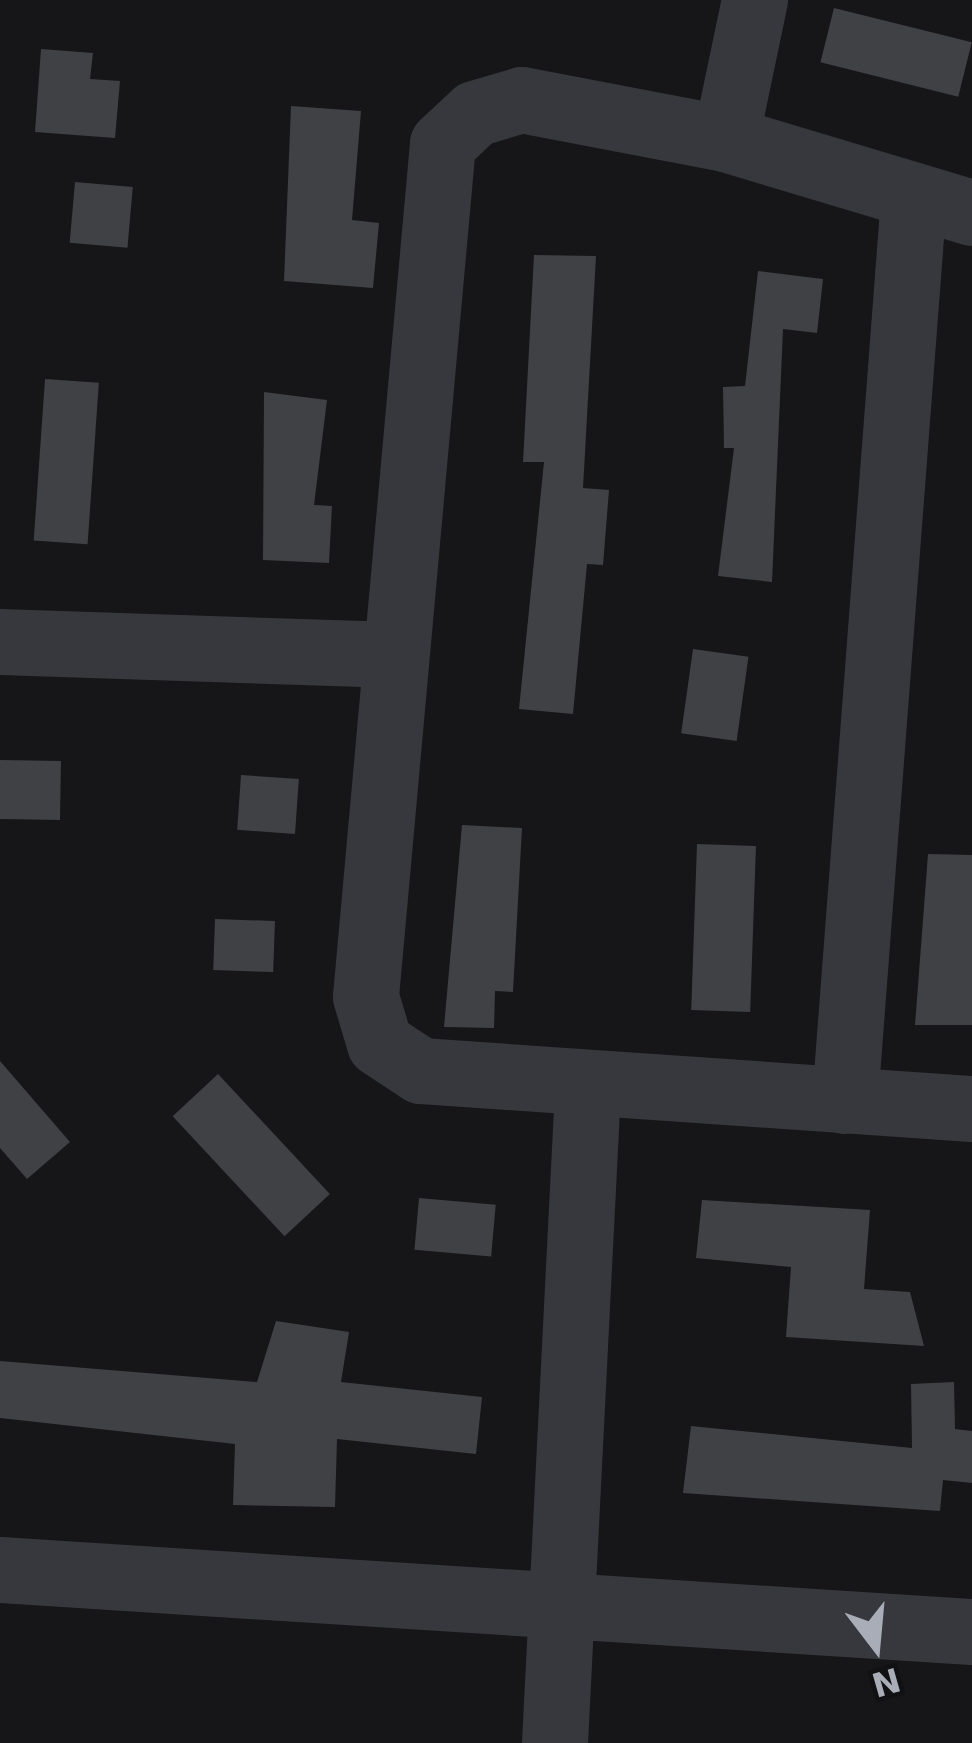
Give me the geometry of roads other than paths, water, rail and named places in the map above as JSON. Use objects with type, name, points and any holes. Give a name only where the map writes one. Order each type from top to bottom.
[{"type":"street","points":[[726,139],[755,0]]},
{"type":"street","points":[[845,1101],[943,206],[726,139],[522,100],[476,114],[443,144],[366,997],[380,1044],[421,1071],[588,1090],[972,1109]]},
{"type":"street","points":[[0,642],[395,655]]},
{"type":"street","points":[[555,1743],[588,1090]]},
{"type":"street","points":[[0,1570],[972,1633]]}]
